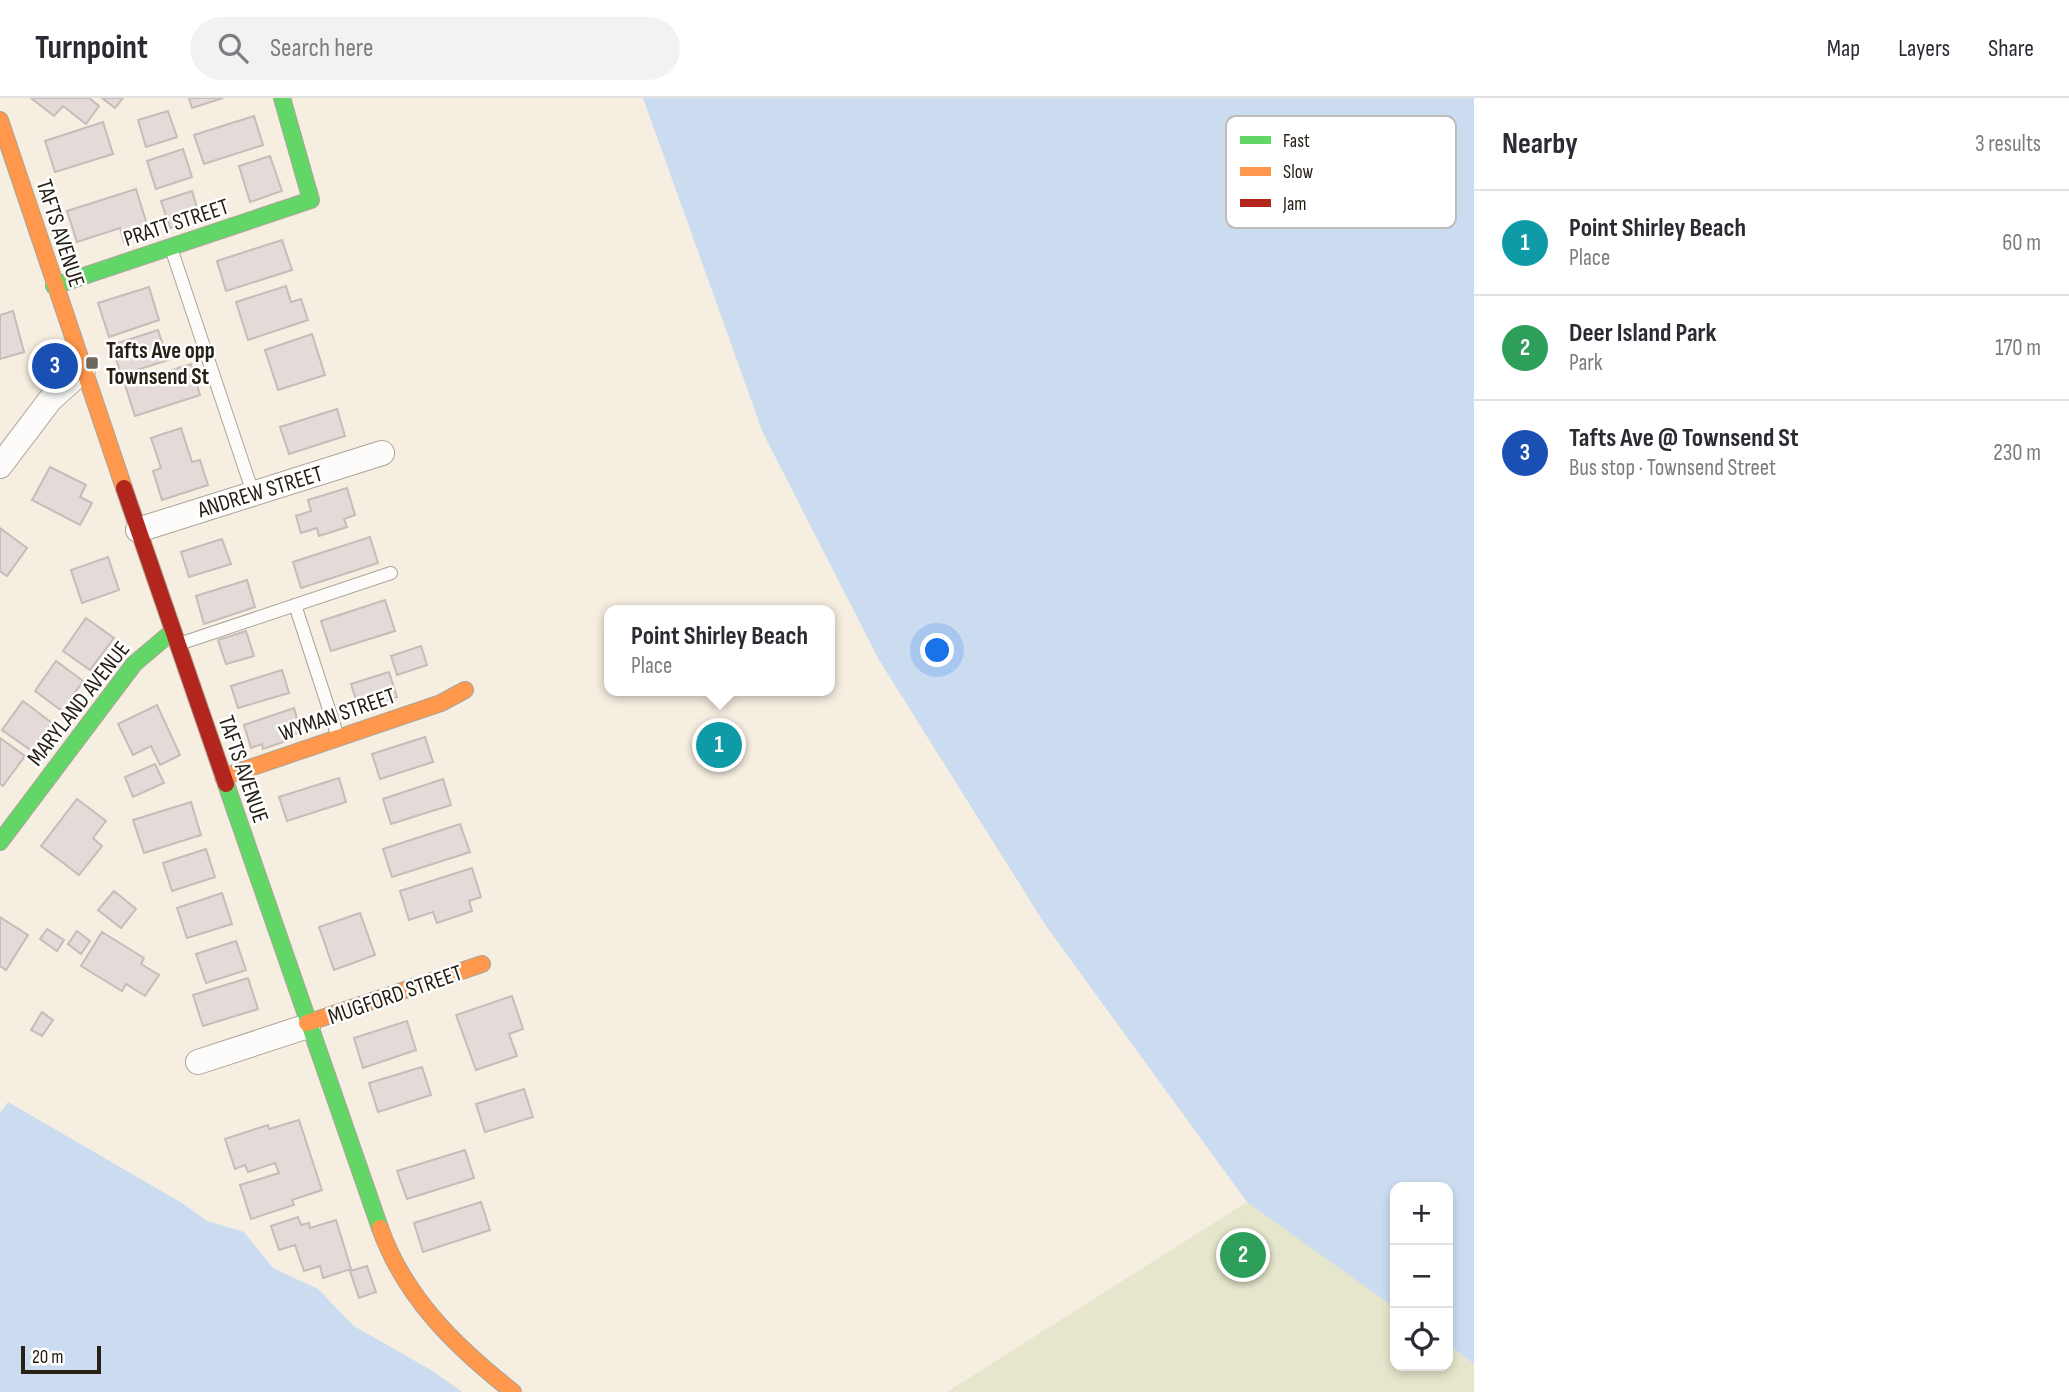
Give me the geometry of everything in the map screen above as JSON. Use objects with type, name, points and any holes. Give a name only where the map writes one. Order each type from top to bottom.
[{"type":"main road","name":"PRATT STREET","points":[[54,286],[312,200],[282,98]]},
{"type":"main road","name":"TAFTS AVENUE","points":[[0,120],[54,286],[366,1195],[406,1285],[441,1331],[513,1392]]},
{"type":"main road","name":"MARYLAND AVENUE","points":[[0,842],[134,664],[175,638]]},
{"type":"main road","name":"WYMAN STREET","points":[[223,777],[441,703],[465,690]]},
{"type":"main road","name":"MUGFORD STREET","points":[[308,1024],[482,964]]},
{"type":"street","points":[[0,466],[50,400],[83,370]]},
{"type":"street","name":"ANDREW STREET","points":[[138,530],[382,453]]},
{"type":"street","name":"MUGFORD STREET","points":[[198,1062],[308,1024]]},
{"type":"lane","points":[[171,247],[253,493]]},
{"type":"lane","points":[[175,638],[295,605],[391,573]]},
{"type":"lane","points":[[295,605],[338,738]]},
{"type":"green space","points":[[1247,1202],[1390,1304],[1390,1371],[1453,1371],[1453,1349],[1474,1364],[1474,1392],[947,1392]]},
{"type":"water","points":[[643,98],[1474,98],[1474,1364],[1453,1349],[1453,1182],[1390,1182],[1390,1304],[1247,1202],[1046,926],[879,660],[763,433]]},
{"type":"water","points":[[8,1102],[182,1203],[207,1221],[244,1232],[273,1268],[318,1289],[354,1326],[431,1370],[462,1392],[0,1392],[0,1113]]},
{"type":"building","points":[[31,98],[89,98],[99,106],[86,124],[63,106],[54,116]]},
{"type":"building","points":[[102,98],[123,98],[115,108]]},
{"type":"building","points":[[189,98],[223,98],[192,108]]},
{"type":"building","points":[[168,111],[177,137],[146,147],[138,120]]},
{"type":"building","points":[[254,116],[263,145],[204,164],[194,135]]},
{"type":"building","points":[[103,122],[113,154],[55,172],[45,141]]},
{"type":"building","points":[[183,149],[192,177],[156,189],[147,161]]},
{"type":"building","points":[[270,156],[282,191],[250,202],[239,166]]},
{"type":"building","points":[[136,189],[150,234],[124,242],[120,228],[77,242],[67,211]]},
{"type":"building","points":[[192,191],[200,218],[170,228],[161,201]]},
{"type":"building","points":[[282,240],[292,270],[226,291],[217,261]]},
{"type":"building","points":[[286,286],[291,302],[301,299],[308,320],[248,340],[236,302]]},
{"type":"building","points":[[149,287],[159,320],[109,337],[98,303]]},
{"type":"building","points":[[13,311],[24,352],[0,359],[0,315]]},
{"type":"building","points":[[158,330],[168,360],[121,375],[112,345]]},
{"type":"building","points":[[312,334],[325,375],[278,390],[265,350]]},
{"type":"building","points":[[191,364],[200,395],[135,416],[125,385]]},
{"type":"building","points":[[337,409],[345,436],[289,454],[280,427]]},
{"type":"building","points":[[181,428],[192,462],[200,460],[208,485],[162,500],[153,471],[161,468],[151,438]]},
{"type":"building","points":[[50,467],[86,485],[80,497],[92,503],[80,525],[32,500]]},
{"type":"building","points":[[347,488],[355,515],[344,519],[347,527],[319,536],[317,528],[301,533],[296,516],[311,511],[308,500]]},
{"type":"building","points":[[0,528],[27,548],[7,576],[0,571]]},
{"type":"building","points":[[370,537],[378,563],[301,588],[293,562]]},
{"type":"building","points":[[222,539],[231,564],[189,577],[181,552]]},
{"type":"building","points":[[108,557],[119,590],[82,603],[71,570]]},
{"type":"building","points":[[247,580],[255,607],[204,624],[196,596]]},
{"type":"building","points":[[385,600],[395,631],[331,651],[321,621]]},
{"type":"building","points":[[86,618],[114,638],[90,670],[63,651]]},
{"type":"building","points":[[246,631],[254,656],[226,664],[218,640]]},
{"type":"building","points":[[421,646],[427,665],[397,675],[391,656]]},
{"type":"building","points":[[56,661],[83,681],[62,711],[35,691]]},
{"type":"building","points":[[282,670],[289,693],[238,708],[231,686]]},
{"type":"building","points":[[389,672],[397,697],[359,709],[351,684]]},
{"type":"building","points":[[23,701],[52,723],[32,751],[2,730]]},
{"type":"building","points":[[157,705],[180,755],[160,765],[151,746],[133,755],[118,724]]},
{"type":"building","points":[[294,708],[301,732],[288,736],[289,740],[263,749],[262,744],[251,748],[244,725]]},
{"type":"building","points":[[425,737],[433,762],[380,779],[372,754]]},
{"type":"building","points":[[0,738],[25,756],[3,786],[0,784]]},
{"type":"building","points":[[155,764],[164,783],[133,797],[125,777]]},
{"type":"building","points":[[339,778],[346,802],[287,821],[279,797]]},
{"type":"building","points":[[443,779],[451,805],[391,824],[383,799]]},
{"type":"building","points":[[77,799],[106,821],[93,838],[102,846],[79,875],[41,846]]},
{"type":"building","points":[[191,802],[201,835],[144,853],[133,820]]},
{"type":"building","points":[[460,824],[470,852],[392,877],[383,849]]},
{"type":"building","points":[[206,849],[215,877],[172,891],[163,863]]},
{"type":"building","points":[[472,868],[481,897],[469,901],[472,911],[437,923],[433,912],[409,920],[400,891]]},
{"type":"building","points":[[114,891],[136,909],[121,928],[98,910]]},
{"type":"building","points":[[222,893],[232,924],[187,938],[177,908]]},
{"type":"building","points":[[360,913],[375,955],[334,970],[319,927]]},
{"type":"building","points":[[0,917],[28,935],[6,970],[0,966]]},
{"type":"building","points":[[47,929],[64,940],[57,951],[40,939]]},
{"type":"building","points":[[77,931],[90,941],[81,954],[68,944]]},
{"type":"building","points":[[102,932],[144,958],[141,964],[159,975],[145,996],[126,984],[122,991],[81,966]]},
{"type":"building","points":[[236,941],[246,970],[206,983],[196,954]]},
{"type":"building","points":[[248,978],[258,1009],[203,1026],[193,995]]},
{"type":"building","points":[[512,996],[523,1029],[509,1034],[517,1056],[476,1070],[456,1015]]},
{"type":"building","points":[[42,1012],[53,1020],[42,1036],[31,1030]]},
{"type":"building","points":[[407,1021],[416,1050],[363,1068],[354,1038]]},
{"type":"building","points":[[422,1067],[431,1095],[378,1112],[369,1083]]},
{"type":"building","points":[[524,1089],[533,1117],[485,1132],[476,1104]]},
{"type":"building","points":[[299,1120],[322,1190],[292,1200],[294,1205],[251,1219],[240,1185],[279,1173],[275,1163],[248,1172],[245,1165],[235,1169],[225,1139],[268,1125],[269,1129]]},
{"type":"building","points":[[465,1150],[474,1178],[407,1199],[397,1171]]},
{"type":"building","points":[[481,1202],[490,1230],[423,1252],[414,1223]]},
{"type":"building","points":[[298,1217],[301,1225],[309,1223],[310,1228],[336,1220],[351,1269],[323,1278],[320,1266],[304,1271],[295,1245],[279,1250],[271,1226]]},
{"type":"building","points":[[367,1266],[376,1292],[359,1298],[350,1271]]},
{"type":"traffic: fast","points":[[54,286],[311,200],[282,98]]},
{"type":"traffic: fast","points":[[0,842],[134,664],[173,631]]},
{"type":"traffic: fast","points":[[226,784],[380,1228]]},
{"type":"traffic: slow","points":[[0,120],[124,488]]},
{"type":"traffic: slow","points":[[223,777],[441,703],[465,690]]},
{"type":"traffic: slow","points":[[307,1023],[482,964]]},
{"type":"traffic: slow","points":[[380,1228],[403,1277],[434,1319],[452,1339],[513,1392]]},
{"type":"traffic: jam","points":[[124,488],[226,784]]},
{"type":"place","name":"Tafts Ave opp Townsend St","points":[[92,363]]},
{"type":"place","name":"Tafts Ave @ Townsend St","points":[[55,366]]},
{"type":"place","name":"Point Shirley Beach","points":[[719,745]]},
{"type":"place","name":"Deer Island Park","points":[[1243,1255]]}]
